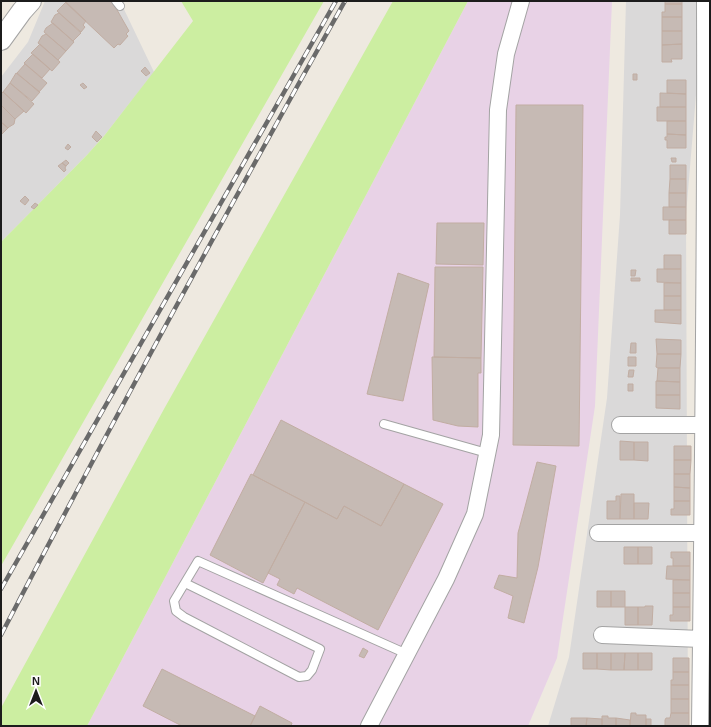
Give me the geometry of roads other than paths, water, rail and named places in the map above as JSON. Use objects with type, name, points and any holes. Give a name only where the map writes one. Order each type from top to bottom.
[{"type":"street","points":[[369,726],[446,579],[475,514],[488,453],[491,435],[498,110],[506,54],[521,1]]},
{"type":"street","points":[[700,726],[703,534],[706,1]]},
{"type":"street","points":[[1,40],[26,4]]},
{"type":"street","points":[[620,425],[703,426]]},
{"type":"street","points":[[598,532],[703,534]]},
{"type":"street","points":[[602,635],[702,639]]},
{"type":"lane","points":[[384,424],[488,453]]},
{"type":"lane","points":[[185,583],[320,649],[312,670],[307,676],[299,677],[184,617],[176,611],[174,601],[198,561],[407,654]]},
{"type":"railway","points":[[1,589],[336,1]]},
{"type":"railway","points":[[1,635],[170,317],[345,1]]}]
